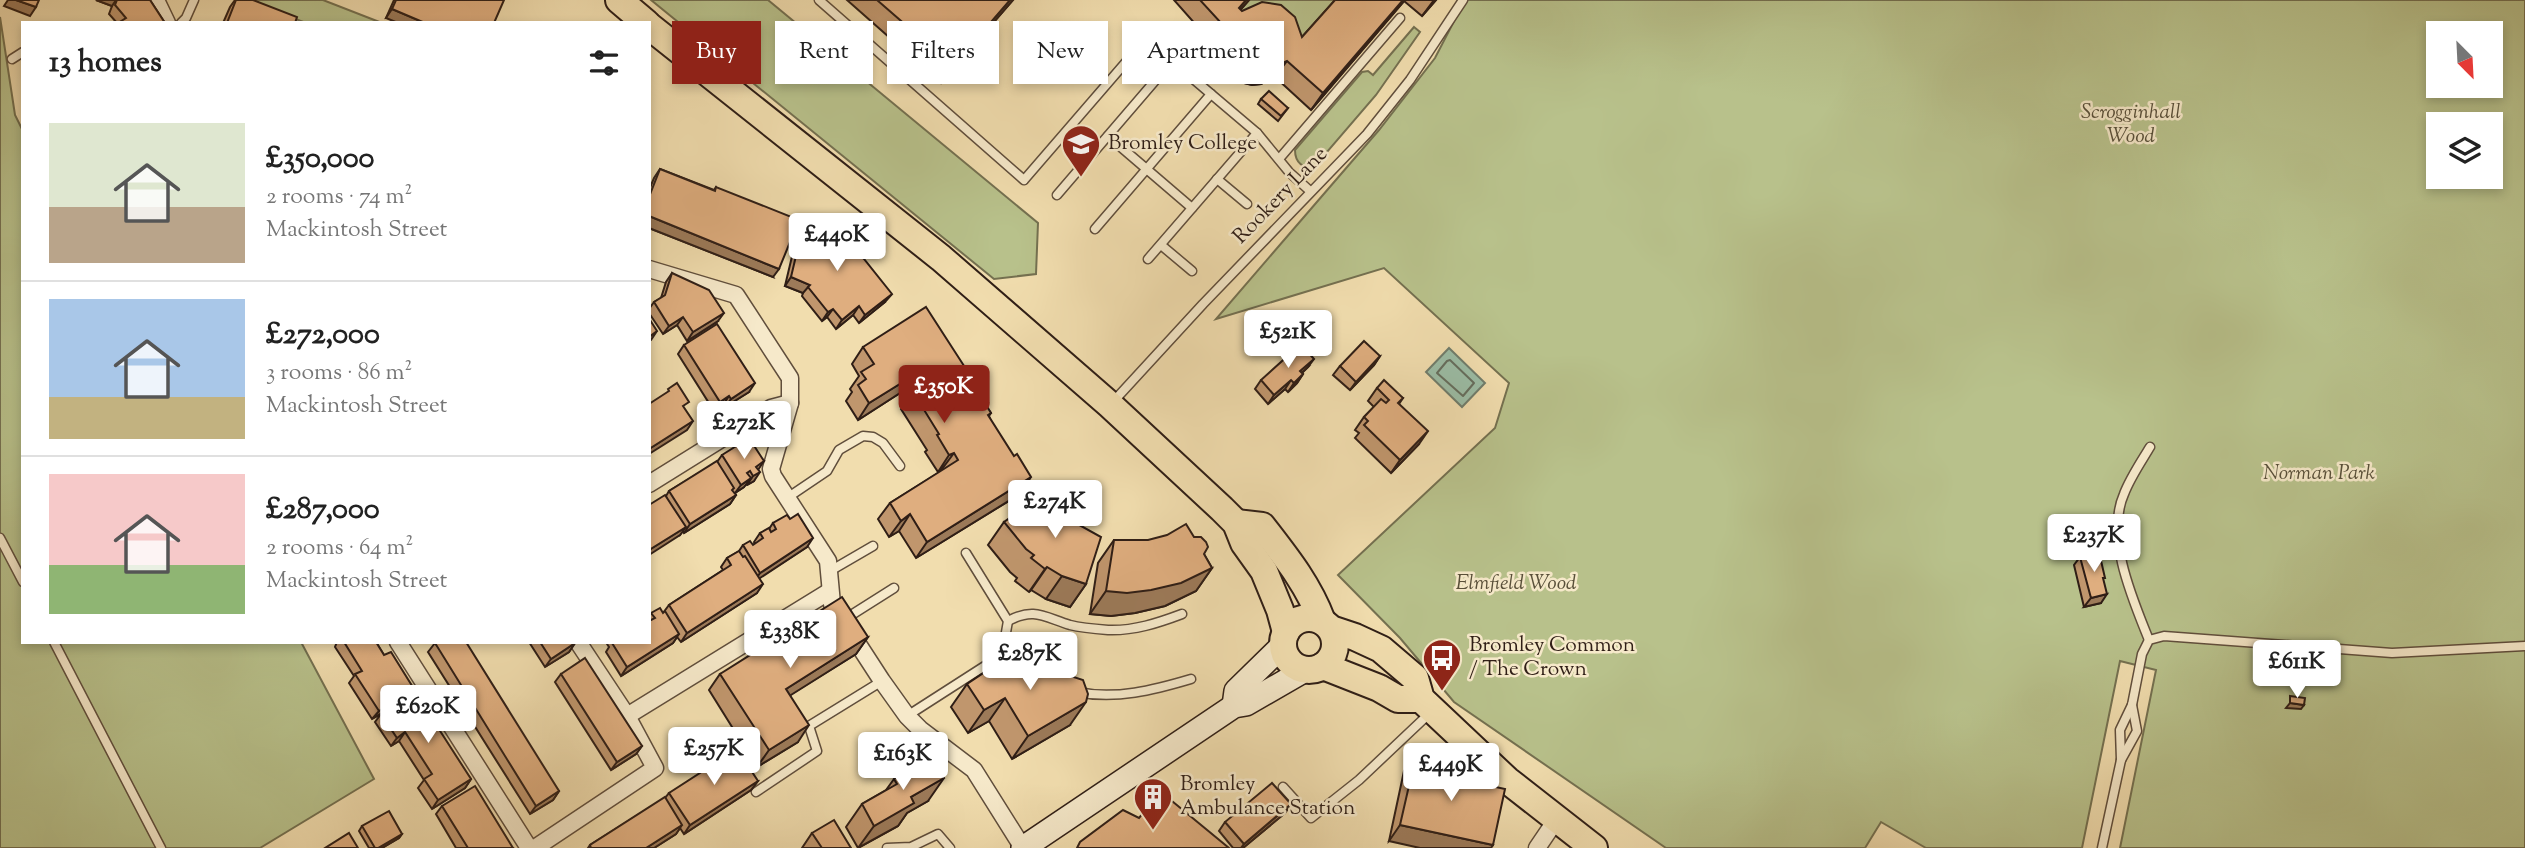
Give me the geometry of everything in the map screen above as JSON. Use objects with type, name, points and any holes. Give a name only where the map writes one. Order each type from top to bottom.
[{"type":"main road","points":[[619,0],[644,21]]},
{"type":"main road","points":[[651,26],[941,258],[1110,405],[1236,523],[1244,543],[1264,571],[1277,602],[1290,662],[1379,688],[1398,699],[1427,704]]},
{"type":"main road","points":[[1236,523],[1262,526],[1311,592],[1336,643],[1335,652],[1314,668]]},
{"type":"main road","points":[[1284,638],[1290,626],[1303,618],[1314,618],[1381,649],[1415,678],[1427,704],[1507,780],[1594,848]]},
{"type":"street","points":[[156,0],[166,21]]},
{"type":"street","points":[[651,270],[736,295],[790,378],[790,403],[771,469],[828,561],[832,604],[907,716],[974,770],[1023,848],[1234,706],[1246,704],[1314,668]]},
{"type":"street","points":[[651,483],[771,408],[790,403]]},
{"type":"street","points":[[627,716],[830,592]]},
{"type":"street","points":[[1234,706],[1236,691],[1284,638]]},
{"type":"street","points":[[399,644],[529,848]]},
{"type":"street","points":[[535,848],[655,768],[627,716],[579,644]]},
{"type":"street","points":[[1537,848],[1556,820]]},
{"type":"lane","points":[[183,21],[194,0]]},
{"type":"lane","points":[[819,0],[1024,180],[1122,67]]},
{"type":"lane","name":"Rookery Lane","points":[[1110,405],[1310,191],[1367,134],[1410,80],[1463,0]]},
{"type":"lane","points":[[1279,159],[1400,18]]},
{"type":"lane","points":[[12,59],[21,53]]},
{"type":"lane","points":[[1057,195],[1152,84]]},
{"type":"lane","points":[[1199,84],[1256,133],[1289,172],[1310,191]]},
{"type":"lane","points":[[1095,229],[1211,94]]},
{"type":"lane","points":[[1148,259],[1256,133]]},
{"type":"lane","points":[[1108,136],[1192,208]]},
{"type":"lane","points":[[1217,179],[1247,204]]},
{"type":"lane","points":[[1161,245],[1192,271]]},
{"type":"lane","points":[[787,498],[827,471],[839,450],[863,436],[873,437],[883,443],[900,466]]},
{"type":"lane","points":[[2149,640],[2133,601],[2117,535],[2123,495],[2150,447]]},
{"type":"lane","points":[[0,538],[21,578]]},
{"type":"lane","points":[[830,571],[873,546]]},
{"type":"lane","points":[[966,553],[1008,621],[1002,655],[1007,670],[1018,679]]},
{"type":"lane","points":[[842,620],[894,588]]},
{"type":"lane","points":[[1008,621],[1021,614],[1033,612],[1071,625],[1111,630],[1138,628],[1182,614]]},
{"type":"lane","points":[[2102,848],[2121,760],[2120,730],[2132,705],[2142,654],[2149,640],[2164,636],[2392,653],[2525,646]]},
{"type":"lane","points":[[55,644],[161,848]]},
{"type":"lane","points":[[907,716],[1002,655]]},
{"type":"lane","points":[[1067,689],[1088,694],[1134,694],[1191,679]]},
{"type":"lane","points":[[756,792],[817,751],[809,726],[882,681]]},
{"type":"lane","points":[[1283,787],[1311,817],[1359,780],[1427,704]]},
{"type":"lane","points":[[2121,760],[2137,732],[2132,705]]},
{"type":"lane","points":[[887,848],[911,847],[938,834],[950,848]]},
{"type":"green space","points":[[245,0],[323,0],[377,21],[301,21]]},
{"type":"green space","points":[[651,0],[768,0],[793,21],[775,21],[775,84],[870,84],[1038,223],[1036,274],[994,279],[754,84],[761,84],[761,21],[677,21]]},
{"type":"green space","points":[[1249,0],[1338,0],[1291,54],[1284,51],[1284,21],[1231,21]]},
{"type":"green space","points":[[1465,0],[2525,0],[2525,848],[2120,848],[2156,670],[2120,661],[2082,848],[1926,848],[1881,822],[1865,848],[1666,848],[1454,702],[1400,638],[1338,575],[1495,428],[1509,383],[1384,268],[1216,319],[1379,130],[1435,58]]},
{"type":"green space","points":[[0,17],[15,115],[21,127],[21,644],[302,644],[374,779],[260,848],[0,848]]},
{"type":"green space","points":[[1414,27],[1420,32],[1376,95],[1315,166],[1300,164],[1295,150],[1362,72],[1368,71],[1373,75]]},
{"type":"water","points":[[1449,348],[1485,383],[1462,407],[1426,372]]},
{"type":"building","points":[[16,0],[39,0],[36,7]]},
{"type":"building","points":[[117,0],[150,0],[164,21],[121,21],[126,18],[115,5]]},
{"type":"building","points":[[236,0],[253,0],[297,17],[296,21],[228,21]]},
{"type":"building","points":[[396,0],[504,0],[495,21],[420,21],[392,9]]},
{"type":"building","points":[[877,0],[1010,0],[992,21],[901,21]]},
{"type":"building","points":[[1200,0],[1246,0],[1239,8],[1242,11],[1262,2],[1281,5],[1295,17],[1302,37],[1335,0],[1403,0],[1323,93],[1287,61],[1284,62],[1284,21],[1219,21]]},
{"type":"building","points":[[1269,91],[1288,108],[1281,116],[1261,99]]},
{"type":"building","points":[[660,169],[715,191],[716,187],[799,220],[779,269],[651,217],[651,192]]},
{"type":"building","points":[[804,222],[848,244],[864,259],[892,294],[865,315],[859,306],[842,320],[833,309],[828,312],[808,287],[810,285],[791,277]]},
{"type":"building","points":[[672,273],[709,290],[724,313],[693,332],[683,317],[669,326],[654,302],[665,295]]},
{"type":"building","points":[[926,307],[988,403],[986,405],[991,413],[988,415],[1031,477],[927,542],[910,514],[901,521],[890,503],[958,460],[954,453],[949,455],[937,435],[939,434],[913,392],[919,389],[911,377],[869,403],[858,385],[866,379],[861,372],[874,364],[863,347]]},
{"type":"building","points":[[651,322],[657,331],[651,336]]},
{"type":"building","points":[[717,324],[755,383],[731,399],[729,396],[720,402],[684,345]]},
{"type":"building","points":[[1364,341],[1380,356],[1356,382],[1340,366]]},
{"type":"building","points":[[1301,344],[1314,359],[1300,371],[1303,374],[1294,383],[1291,380],[1274,395],[1261,380]]},
{"type":"building","points":[[1384,380],[1403,398],[1398,403],[1428,431],[1400,460],[1364,425],[1368,421],[1364,417],[1381,399],[1386,403],[1389,400],[1377,388]]},
{"type":"building","points":[[677,383],[689,402],[683,406],[693,421],[651,448],[651,403],[669,391],[668,389]]},
{"type":"building","points":[[749,438],[764,461],[756,467],[760,472],[753,476],[750,471],[747,473],[751,478],[741,485],[722,455]]},
{"type":"building","points":[[717,461],[736,495],[690,524],[669,491]]},
{"type":"building","points":[[1043,494],[1063,516],[1101,537],[1086,584],[1062,576],[1047,567],[1045,569],[1031,558],[1034,555],[1004,522]]},
{"type":"building","points":[[665,495],[686,527],[651,549],[651,504]]},
{"type":"building","points":[[798,514],[813,538],[760,573],[743,545],[750,541],[753,545],[763,538],[760,533],[769,528],[771,532],[776,529],[773,523],[787,515],[790,519]]},
{"type":"building","points":[[1186,524],[1194,537],[1201,537],[1206,542],[1208,547],[1204,554],[1212,568],[1181,583],[1151,590],[1127,593],[1106,591],[1114,540],[1148,540],[1167,535]]},
{"type":"building","points":[[739,551],[763,584],[687,633],[669,605],[731,565],[727,558]]},
{"type":"building","points":[[2099,552],[2107,594],[2091,598],[2080,557]]},
{"type":"building","points":[[842,597],[868,637],[786,689],[809,725],[769,750],[720,674]]},
{"type":"building","points":[[660,608],[663,613],[665,611],[679,634],[627,667],[613,644],[651,644],[651,620],[655,618],[651,613]]},
{"type":"building","points":[[345,644],[377,644],[384,655],[391,652],[414,689],[379,711],[355,674],[362,671]]},
{"type":"building","points":[[436,644],[467,644],[559,791],[536,806]]},
{"type":"building","points":[[541,644],[574,644],[551,659]]},
{"type":"building","points":[[1009,656],[1083,680],[1088,694],[1086,702],[1028,736],[1005,698],[984,710],[967,684]]},
{"type":"building","points":[[585,658],[642,746],[617,762],[561,674]]},
{"type":"building","points":[[415,692],[471,779],[438,800],[424,779],[432,774],[405,732],[397,738],[381,714]]},
{"type":"building","points":[[2290,696],[2305,698],[2304,705],[2290,703]]},
{"type":"building","points":[[737,749],[758,781],[690,825],[669,793]]},
{"type":"building","points":[[1416,755],[1457,764],[1454,778],[1505,789],[1493,845],[1400,825]]},
{"type":"building","points":[[932,757],[944,778],[911,797],[914,803],[874,826],[862,804],[897,784],[894,779]]},
{"type":"building","points":[[1272,783],[1291,804],[1244,844],[1225,822]]},
{"type":"building","points":[[475,786],[513,848],[468,848],[442,806]]},
{"type":"building","points":[[1161,792],[1229,848],[1077,848],[1080,842],[1123,810],[1139,818]]},
{"type":"building","points":[[665,797],[682,825],[646,848],[591,848],[590,845]]},
{"type":"building","points":[[389,811],[402,834],[375,848],[362,826]]},
{"type":"building","points":[[834,820],[851,848],[822,848],[812,833]]},
{"type":"building","points":[[349,833],[358,848],[325,848]]},
{"type":"place","name":"Bromley College","points":[[1081,178]]},
{"type":"place","name":"Bromley Common / The Crown","points":[[1442,692]]},
{"type":"place","name":"Bromley Ambulance Station","points":[[1153,831]]},
{"type":"park label","name":"Scrogginhall Wood","points":[[2131,125]]},
{"type":"park label","name":"Norman Park","points":[[2319,474]]},
{"type":"park label","name":"Elmfield Wood","points":[[1516,584]]}]
